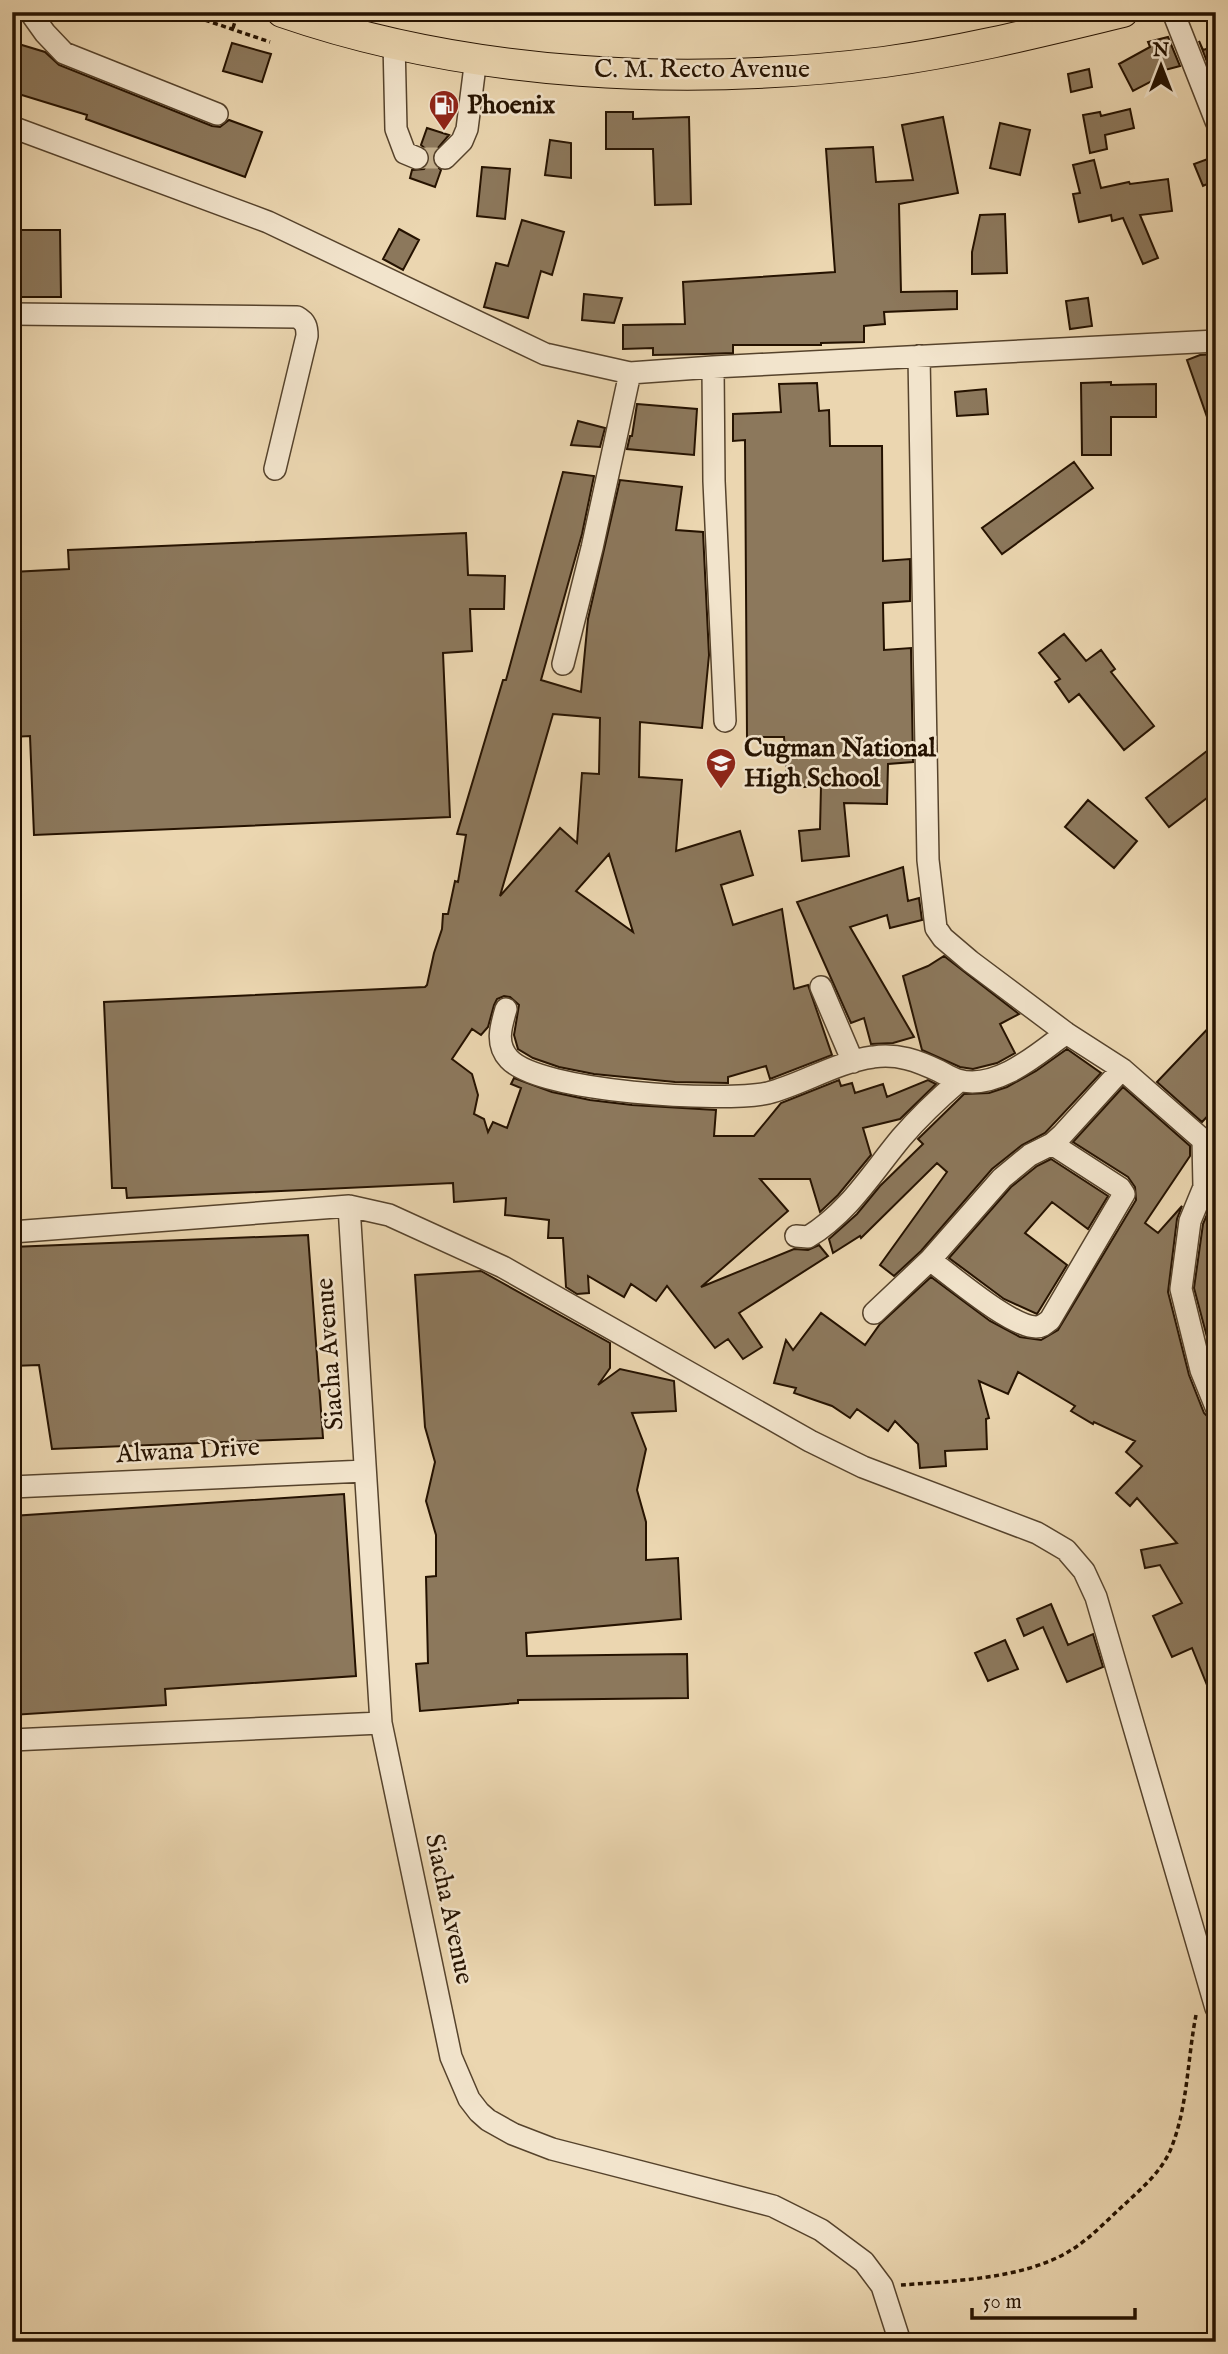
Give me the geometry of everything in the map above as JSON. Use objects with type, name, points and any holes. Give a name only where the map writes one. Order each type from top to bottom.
[{"type":"highway","name":"C. M. Recto Avenue","points":[[282,12],[341,31],[476,58],[538,68],[653,75],[816,69],[955,50],[1123,12]]},
{"type":"street","points":[[30,12],[64,53],[218,114]]},
{"type":"street","points":[[1173,12],[1216,121]]},
{"type":"street","points":[[394,42],[397,129],[405,153],[417,158]]},
{"type":"street","points":[[445,158],[463,141],[467,129],[476,58]]},
{"type":"street","points":[[12,127],[268,222],[545,354],[630,373],[1215,342]]},
{"type":"street","points":[[12,314],[297,317],[303,320],[307,336],[275,469]]},
{"type":"street","points":[[919,356],[928,860],[936,928],[943,938],[970,961],[1066,1032],[1122,1069],[1210,1142],[1204,1187],[1190,1221],[1181,1289],[1201,1370],[1216,1407]]},
{"type":"street","points":[[713,367],[714,481],[725,721]]},
{"type":"street","points":[[563,664],[592,548],[630,373]]},
{"type":"street","points":[[821,987],[852,1062]]},
{"type":"street","points":[[506,1009],[500,1040],[508,1058],[519,1068],[614,1090],[694,1095],[748,1096],[768,1093],[871,1057],[899,1056],[915,1060],[959,1080],[977,1081],[1000,1076],[1024,1065],[1066,1032]]},
{"type":"street","points":[[874,1313],[930,1260],[1002,1178],[1030,1155],[1052,1144],[1122,1069]]},
{"type":"street","points":[[796,1236],[808,1237],[835,1217],[854,1198],[918,1118],[959,1080]]},
{"type":"street","points":[[930,1260],[1008,1318],[1033,1328],[1043,1326],[1050,1320],[1124,1194],[1120,1188],[1052,1144]]},
{"type":"street","points":[[12,1232],[349,1206],[389,1215],[503,1267],[831,1451],[908,1486],[1037,1533],[1066,1550],[1084,1571],[1096,1597],[1216,2008]]},
{"type":"street","name":"Siacha Avenue","points":[[349,1206],[381,1723],[451,2057],[460,2080],[479,2112],[513,2134],[552,2149],[773,2206],[821,2230],[864,2262],[882,2286],[900,2342]]},
{"type":"street","name":"Alwana Drive","points":[[12,1487],[365,1471]]},
{"type":"street","points":[[12,1740],[381,1723]]},
{"type":"path","points":[[233,28],[238,12]]},
{"type":"path","points":[[205,20],[270,42]]},
{"type":"path","points":[[882,2286],[953,2281],[1031,2268],[1068,2252],[1152,2178],[1169,2154],[1182,2116],[1205,1974]]},
{"type":"building","points":[[1168,37],[1180,66],[1157,72],[1160,76],[1133,91],[1119,64],[1150,47],[1148,42]]},
{"type":"building","points":[[1199,41],[1203,50],[1216,46],[1216,85]]},
{"type":"building","points":[[12,42],[45,52],[59,65],[212,126],[220,127],[229,120],[262,132],[245,177],[86,119],[87,115],[12,92]]},
{"type":"building","points":[[232,43],[271,54],[262,82],[223,71]]},
{"type":"building","points":[[1089,69],[1092,87],[1071,92],[1068,74]]},
{"type":"building","points":[[1130,109],[1134,128],[1105,135],[1107,149],[1090,153],[1083,115],[1100,112],[1101,116]]},
{"type":"building","points":[[606,112],[633,112],[633,119],[689,117],[691,204],[655,205],[653,149],[606,149]]},
{"type":"building","points":[[943,117],[958,193],[899,204],[901,292],[957,291],[957,309],[884,312],[885,324],[864,326],[864,342],[733,345],[733,353],[704,354],[653,355],[653,348],[623,349],[623,325],[685,324],[683,282],[835,272],[826,149],[873,147],[876,182],[913,180],[902,125]]},
{"type":"building","points":[[1000,123],[1030,130],[1020,175],[990,168]]},
{"type":"building","points":[[427,128],[449,135],[432,155],[433,162],[441,170],[435,187],[410,178],[412,170],[424,169],[429,162],[428,151],[421,145]]},
{"type":"building","points":[[550,140],[571,143],[571,178],[545,175]]},
{"type":"building","points":[[1216,156],[1216,180],[1203,186],[1194,164]]},
{"type":"building","points":[[1094,160],[1101,188],[1129,182],[1168,179],[1172,211],[1140,215],[1158,258],[1143,264],[1123,218],[1112,221],[1111,215],[1079,222],[1073,194],[1080,193],[1073,165]]},
{"type":"building","points":[[482,167],[510,169],[505,219],[477,216]]},
{"type":"building","points":[[1005,214],[1007,273],[972,274],[972,252],[980,215]]},
{"type":"building","points":[[522,220],[564,232],[552,275],[541,271],[528,318],[484,307],[496,263],[508,266]]},
{"type":"building","points":[[399,229],[419,240],[403,270],[383,259]]},
{"type":"building","points":[[12,230],[60,230],[61,297],[12,297]]},
{"type":"building","points":[[584,294],[622,298],[614,323],[582,320]]},
{"type":"building","points":[[1088,298],[1092,326],[1070,329],[1066,301]]},
{"type":"building","points":[[1216,354],[1216,433],[1213,434],[1187,360],[1200,355]]},
{"type":"building","points":[[1111,382],[1111,385],[1156,384],[1156,417],[1111,417],[1111,455],[1082,455],[1081,383]]},
{"type":"building","points":[[817,383],[819,411],[829,410],[830,446],[882,446],[883,561],[910,559],[910,601],[883,603],[884,650],[911,648],[913,762],[888,764],[887,804],[844,803],[849,856],[802,861],[799,831],[820,829],[821,786],[788,788],[784,737],[747,737],[745,440],[733,441],[733,414],[781,412],[779,384]]},
{"type":"building","points":[[986,389],[988,414],[957,416],[955,392]]},
{"type":"building","points":[[637,404],[697,409],[694,455],[627,449]]},
{"type":"building","points":[[578,421],[605,428],[600,447],[571,445]]},
{"type":"building","points":[[1074,462],[1093,488],[1002,554],[982,528]]},
{"type":"building","points":[[563,472],[594,476],[582,534],[541,680],[581,692],[588,619],[620,480],[682,487],[676,530],[703,532],[709,655],[702,728],[640,722],[639,777],[682,780],[676,851],[740,831],[753,875],[721,885],[733,925],[782,909],[794,989],[808,985],[832,1055],[770,1079],[766,1066],[728,1077],[728,1083],[675,1082],[594,1074],[559,1067],[533,1058],[518,1049],[514,1035],[519,1005],[510,997],[504,996],[497,999],[488,1027],[481,1035],[472,1029],[452,1059],[472,1074],[478,1095],[474,1114],[484,1119],[488,1132],[493,1122],[507,1128],[521,1088],[511,1084],[514,1078],[552,1092],[590,1100],[716,1110],[714,1136],[754,1136],[781,1103],[839,1080],[841,1086],[852,1083],[855,1093],[883,1084],[887,1097],[928,1080],[936,1084],[900,1119],[863,1128],[871,1155],[820,1212],[810,1179],[760,1179],[788,1211],[701,1287],[794,1249],[808,1250],[819,1245],[828,1256],[739,1313],[762,1347],[743,1359],[728,1339],[715,1348],[667,1286],[656,1301],[631,1284],[624,1297],[588,1276],[589,1293],[577,1294],[566,1287],[563,1238],[548,1238],[549,1220],[505,1215],[506,1198],[454,1202],[453,1183],[127,1198],[126,1188],[112,1188],[104,1002],[427,985],[442,929],[443,914],[448,914],[455,881],[458,882],[466,835],[457,834],[503,680],[506,680]],"holes":[[[553,714],[600,718],[599,774],[582,773],[577,843],[560,828],[500,896]],[[609,854],[633,932],[576,891]]]},
{"type":"building","points":[[466,533],[468,575],[505,576],[504,609],[470,609],[472,651],[443,653],[450,817],[34,835],[30,736],[12,737],[12,572],[69,569],[68,550]]},
{"type":"building","points":[[1064,634],[1086,661],[1101,650],[1115,669],[1111,672],[1154,726],[1124,750],[1079,694],[1069,702],[1055,682],[1060,679],[1039,653]]},
{"type":"building","points":[[1216,744],[1216,791],[1169,827],[1146,798]]},
{"type":"building","points":[[1088,800],[1137,841],[1114,868],[1065,827]]},
{"type":"building","points":[[903,867],[908,901],[919,898],[922,920],[890,928],[887,915],[850,927],[914,1037],[893,1043],[871,1044],[864,1018],[851,1023],[797,902]]},
{"type":"building","points":[[944,956],[1019,1014],[1000,1024],[1015,1053],[997,1063],[973,1069],[960,1067],[922,1050],[903,976]]},
{"type":"building","points":[[1216,1020],[1216,1107],[1202,1122],[1157,1082]]},
{"type":"building","points":[[1067,1049],[1101,1073],[1045,1133],[1022,1145],[992,1169],[921,1251],[894,1276],[880,1265],[947,1172],[937,1163],[861,1238],[860,1236],[833,1253],[829,1239],[857,1214],[880,1186],[923,1144],[918,1139],[964,1094],[989,1093],[1007,1087]]},
{"type":"building","points":[[1123,1087],[1190,1146],[1190,1156],[1145,1223],[1158,1233],[1182,1206],[1177,1219],[1168,1292],[1189,1375],[1204,1413],[1216,1420],[1215,1705],[1192,1648],[1172,1657],[1153,1616],[1182,1603],[1160,1565],[1145,1568],[1141,1550],[1177,1543],[1137,1498],[1130,1506],[1116,1493],[1142,1466],[1126,1452],[1135,1441],[1094,1422],[1093,1424],[1071,1411],[1075,1406],[1018,1372],[1008,1394],[979,1381],[989,1418],[986,1419],[987,1449],[945,1451],[946,1466],[920,1468],[918,1444],[895,1421],[888,1431],[857,1409],[850,1418],[832,1406],[794,1393],[796,1388],[774,1383],[786,1340],[793,1350],[821,1313],[865,1345],[880,1324],[931,1277],[990,1321],[1020,1337],[1041,1340],[1058,1330],[1136,1200],[1135,1187],[1128,1177],[1073,1142]]},
{"type":"building","points":[[1051,1159],[1108,1196],[1088,1229],[1052,1202],[1025,1233],[1067,1265],[1037,1314],[1004,1299],[949,1258],[1011,1187],[1037,1166]]},
{"type":"building","points":[[1216,1193],[1216,1371],[1194,1288],[1203,1224]]},
{"type":"building","points":[[308,1235],[323,1438],[52,1449],[39,1365],[12,1366],[12,1247]]},
{"type":"building","points":[[481,1271],[610,1343],[610,1368],[598,1385],[620,1369],[674,1381],[676,1411],[632,1413],[646,1449],[637,1490],[646,1522],[646,1560],[678,1558],[681,1619],[526,1633],[527,1656],[687,1654],[688,1698],[518,1700],[518,1703],[420,1711],[416,1664],[428,1663],[426,1577],[436,1576],[436,1535],[426,1501],[435,1462],[425,1427],[415,1275]]},
{"type":"building","points":[[344,1494],[356,1676],[165,1689],[166,1705],[12,1715],[12,1516]]},
{"type":"building","points":[[1051,1604],[1068,1645],[1093,1634],[1103,1667],[1067,1682],[1043,1627],[1024,1636],[1017,1619]]},
{"type":"building","points":[[1005,1640],[1018,1669],[988,1681],[975,1653]]},
{"type":"tunnel","points":[[417,158],[445,158]]},
{"type":"place","name":"Phoenix","points":[[444,132]]},
{"type":"place","name":"Cugman National High School","points":[[721,790]]}]
